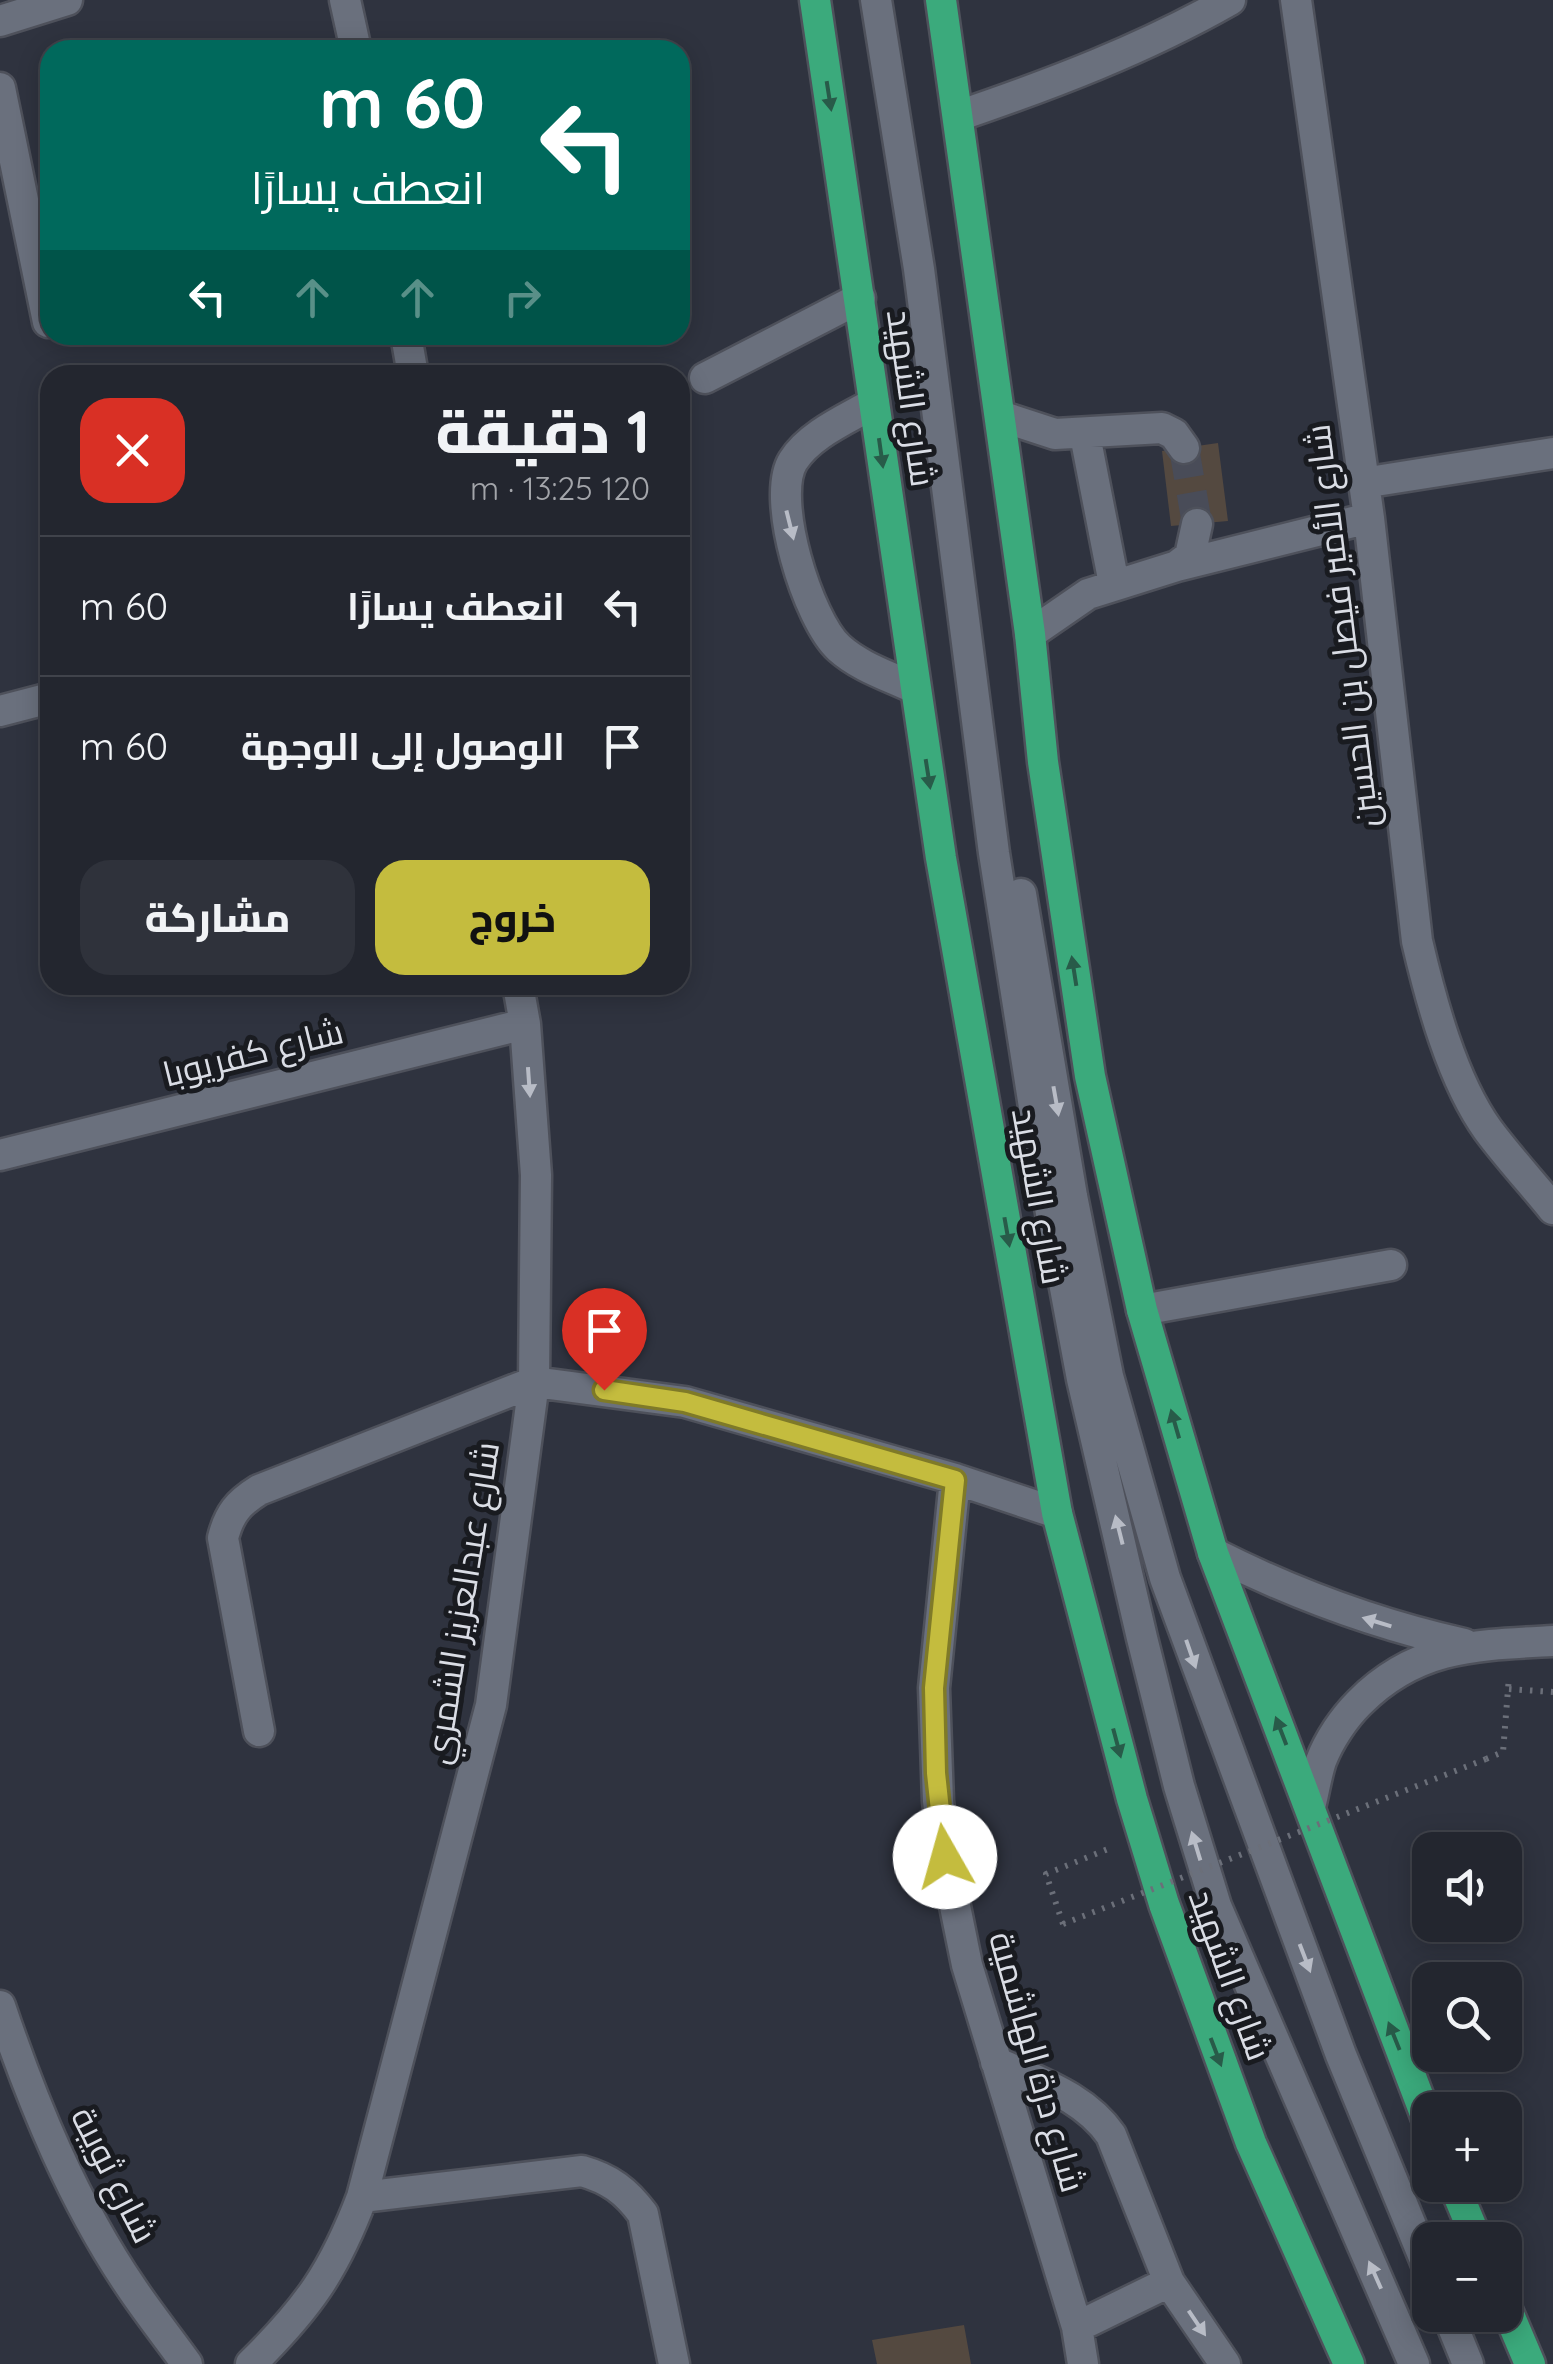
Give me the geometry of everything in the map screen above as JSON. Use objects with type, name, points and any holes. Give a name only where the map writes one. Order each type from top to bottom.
[{"type":"highway","name":"شارع الشهيد","points":[[815,0],[944,877],[1057,1513],[1142,1836],[1200,2008],[1251,2143],[1348,2364]]},
{"type":"highway","name":"شارع الشهيد","points":[[941,0],[1030,634],[1043,762],[1090,1076],[1142,1310],[1213,1553],[1416,2092]]},
{"type":"highway","points":[[1516,2332],[1530,2364]]},
{"type":"street","points":[[0,20],[67,0]]},
{"type":"street","points":[[330,0],[352,40]]},
{"type":"street","points":[[344,0],[354,40]]},
{"type":"street","points":[[876,0],[921,288],[994,853],[1048,1202],[1082,1379],[1160,1711],[1216,1906],[1414,2364]]},
{"type":"street","points":[[897,0],[1016,861],[1072,1196],[1108,1376],[1165,1578],[1191,1654],[1341,2055],[1412,2228]]},
{"type":"street","points":[[958,116],[1129,52],[1230,0]]},
{"type":"street","name":"شارع الأمير فيصل بن الحسين","points":[[1296,0],[1369,518],[1417,941],[1431,1000],[1454,1063],[1486,1128],[1553,1208]]},
{"type":"street","points":[[0,88],[40,283]]},
{"type":"street","points":[[705,378],[860,298]]},
{"type":"street","points":[[874,402],[802,448],[791,464],[784,502],[808,597],[824,632],[852,658],[914,688]]},
{"type":"street","points":[[1000,416],[1037,430],[1085,435],[1162,428],[1174,434],[1184,448]]},
{"type":"street","points":[[1085,435],[1114,584]]},
{"type":"street","points":[[1364,482],[1553,453]]},
{"type":"street","points":[[1030,634],[1088,594],[1114,584],[1369,518]]},
{"type":"street","points":[[1177,566],[1190,556],[1197,524]]},
{"type":"street","points":[[0,711],[40,701]]},
{"type":"street","name":"شارع عبدالعزيز الشمري","points":[[251,2364],[311,2300],[344,2245],[362,2197],[491,1705],[534,1382],[536,1175],[520,995]]},
{"type":"street","name":"شارع كفريوبا","points":[[0,1155],[524,1024]]},
{"type":"street","points":[[1142,1310],[1391,1266]]},
{"type":"street","points":[[259,1731],[223,1538],[229,1516],[259,1490],[534,1382],[685,1402],[1057,1513]]},
{"type":"street","name":"شارع درة الهاشمية","points":[[955,1480],[934,1688],[938,1801],[954,1912],[1077,2327],[1083,2364]]},
{"type":"street","points":[[1213,1553],[1338,1610],[1472,1645]]},
{"type":"street","points":[[1310,1806],[1322,1759],[1346,1716],[1381,1681],[1424,1657],[1472,1645],[1553,1641]]},
{"type":"street","name":"شارع ثويبة","points":[[0,2006],[34,2101],[74,2190],[131,2288],[187,2364]]},
{"type":"street","points":[[996,2062],[1073,2098],[1102,2122],[1111,2135],[1169,2282],[1225,2364]]},
{"type":"street","points":[[362,2197],[582,2171],[602,2176],[628,2194],[643,2214],[674,2364]]},
{"type":"street","points":[[1077,2327],[1169,2282]]},
{"type":"street","points":[[1455,2332],[1468,2364]]},
{"type":"path","points":[[1142,1836],[1046,1874],[1063,1924],[1503,1752],[1509,1689],[1553,1692]]},
{"type":"building","points":[[1218,443],[1228,521],[1171,526],[1162,451]]},
{"type":"building","points":[[964,2325],[971,2364],[877,2364],[872,2340]]},
{"type":"tunnel","points":[[1184,448],[1197,524]]},
{"type":"route","points":[[604,1390],[685,1402],[955,1480],[934,1688],[936,1773],[945,1857]]}]
